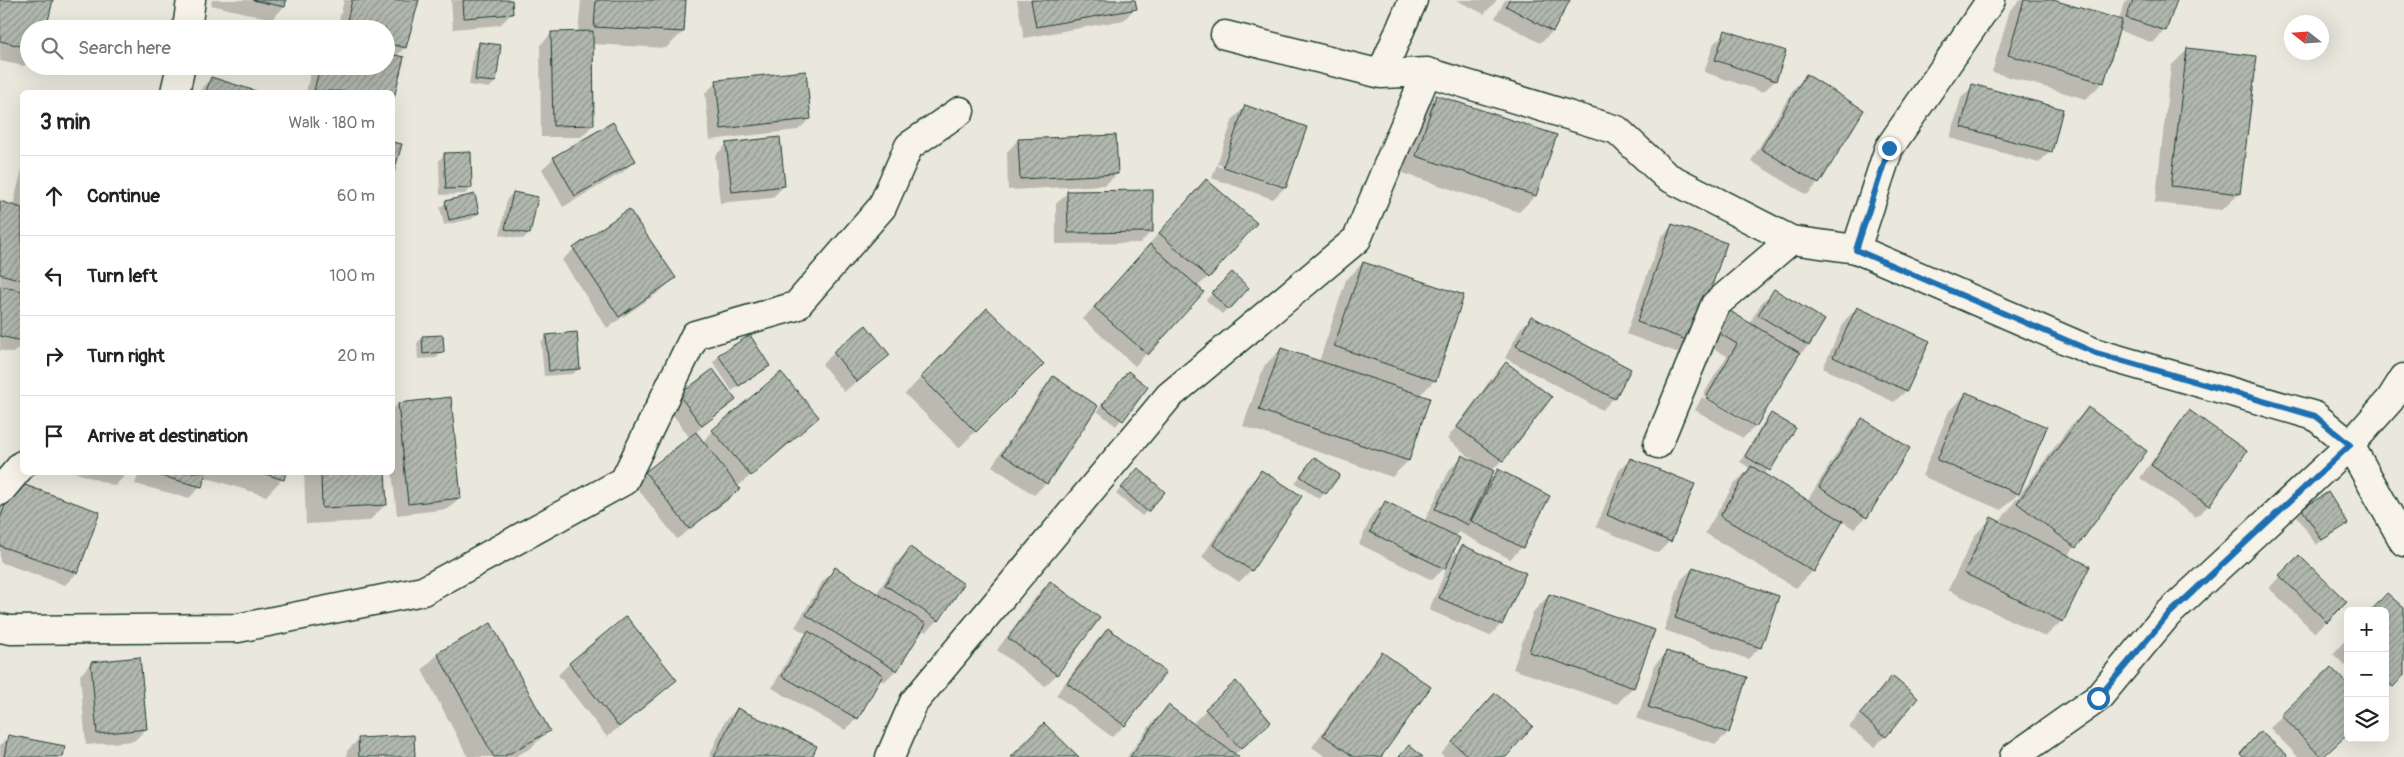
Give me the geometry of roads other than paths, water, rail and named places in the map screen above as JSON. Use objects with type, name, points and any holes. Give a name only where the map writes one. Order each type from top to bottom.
[{"type":"street","points":[[188,20],[191,0]]},
{"type":"street","points":[[1381,74],[1413,0]]},
{"type":"street","points":[[1856,250],[1889,148],[1991,0]]},
{"type":"street","points":[[1225,34],[1381,74],[1427,72],[1617,130],[1666,176],[1791,240],[1856,250],[2096,353],[2315,416],[2350,445],[2404,542]]},
{"type":"street","points":[[890,757],[914,702],[1169,396],[1357,239],[1427,72]]},
{"type":"street","points":[[175,90],[179,75]]},
{"type":"street","points":[[0,628],[11,630],[238,628],[423,591],[624,481],[695,335],[796,306],[882,207],[909,146],[960,111]]},
{"type":"street","points":[[1658,444],[1714,305],[1791,240]]},
{"type":"street","points":[[2014,757],[2098,698],[2168,615],[2350,445],[2390,400],[2404,378]]},
{"type":"street","points":[[0,491],[20,467]]}]
